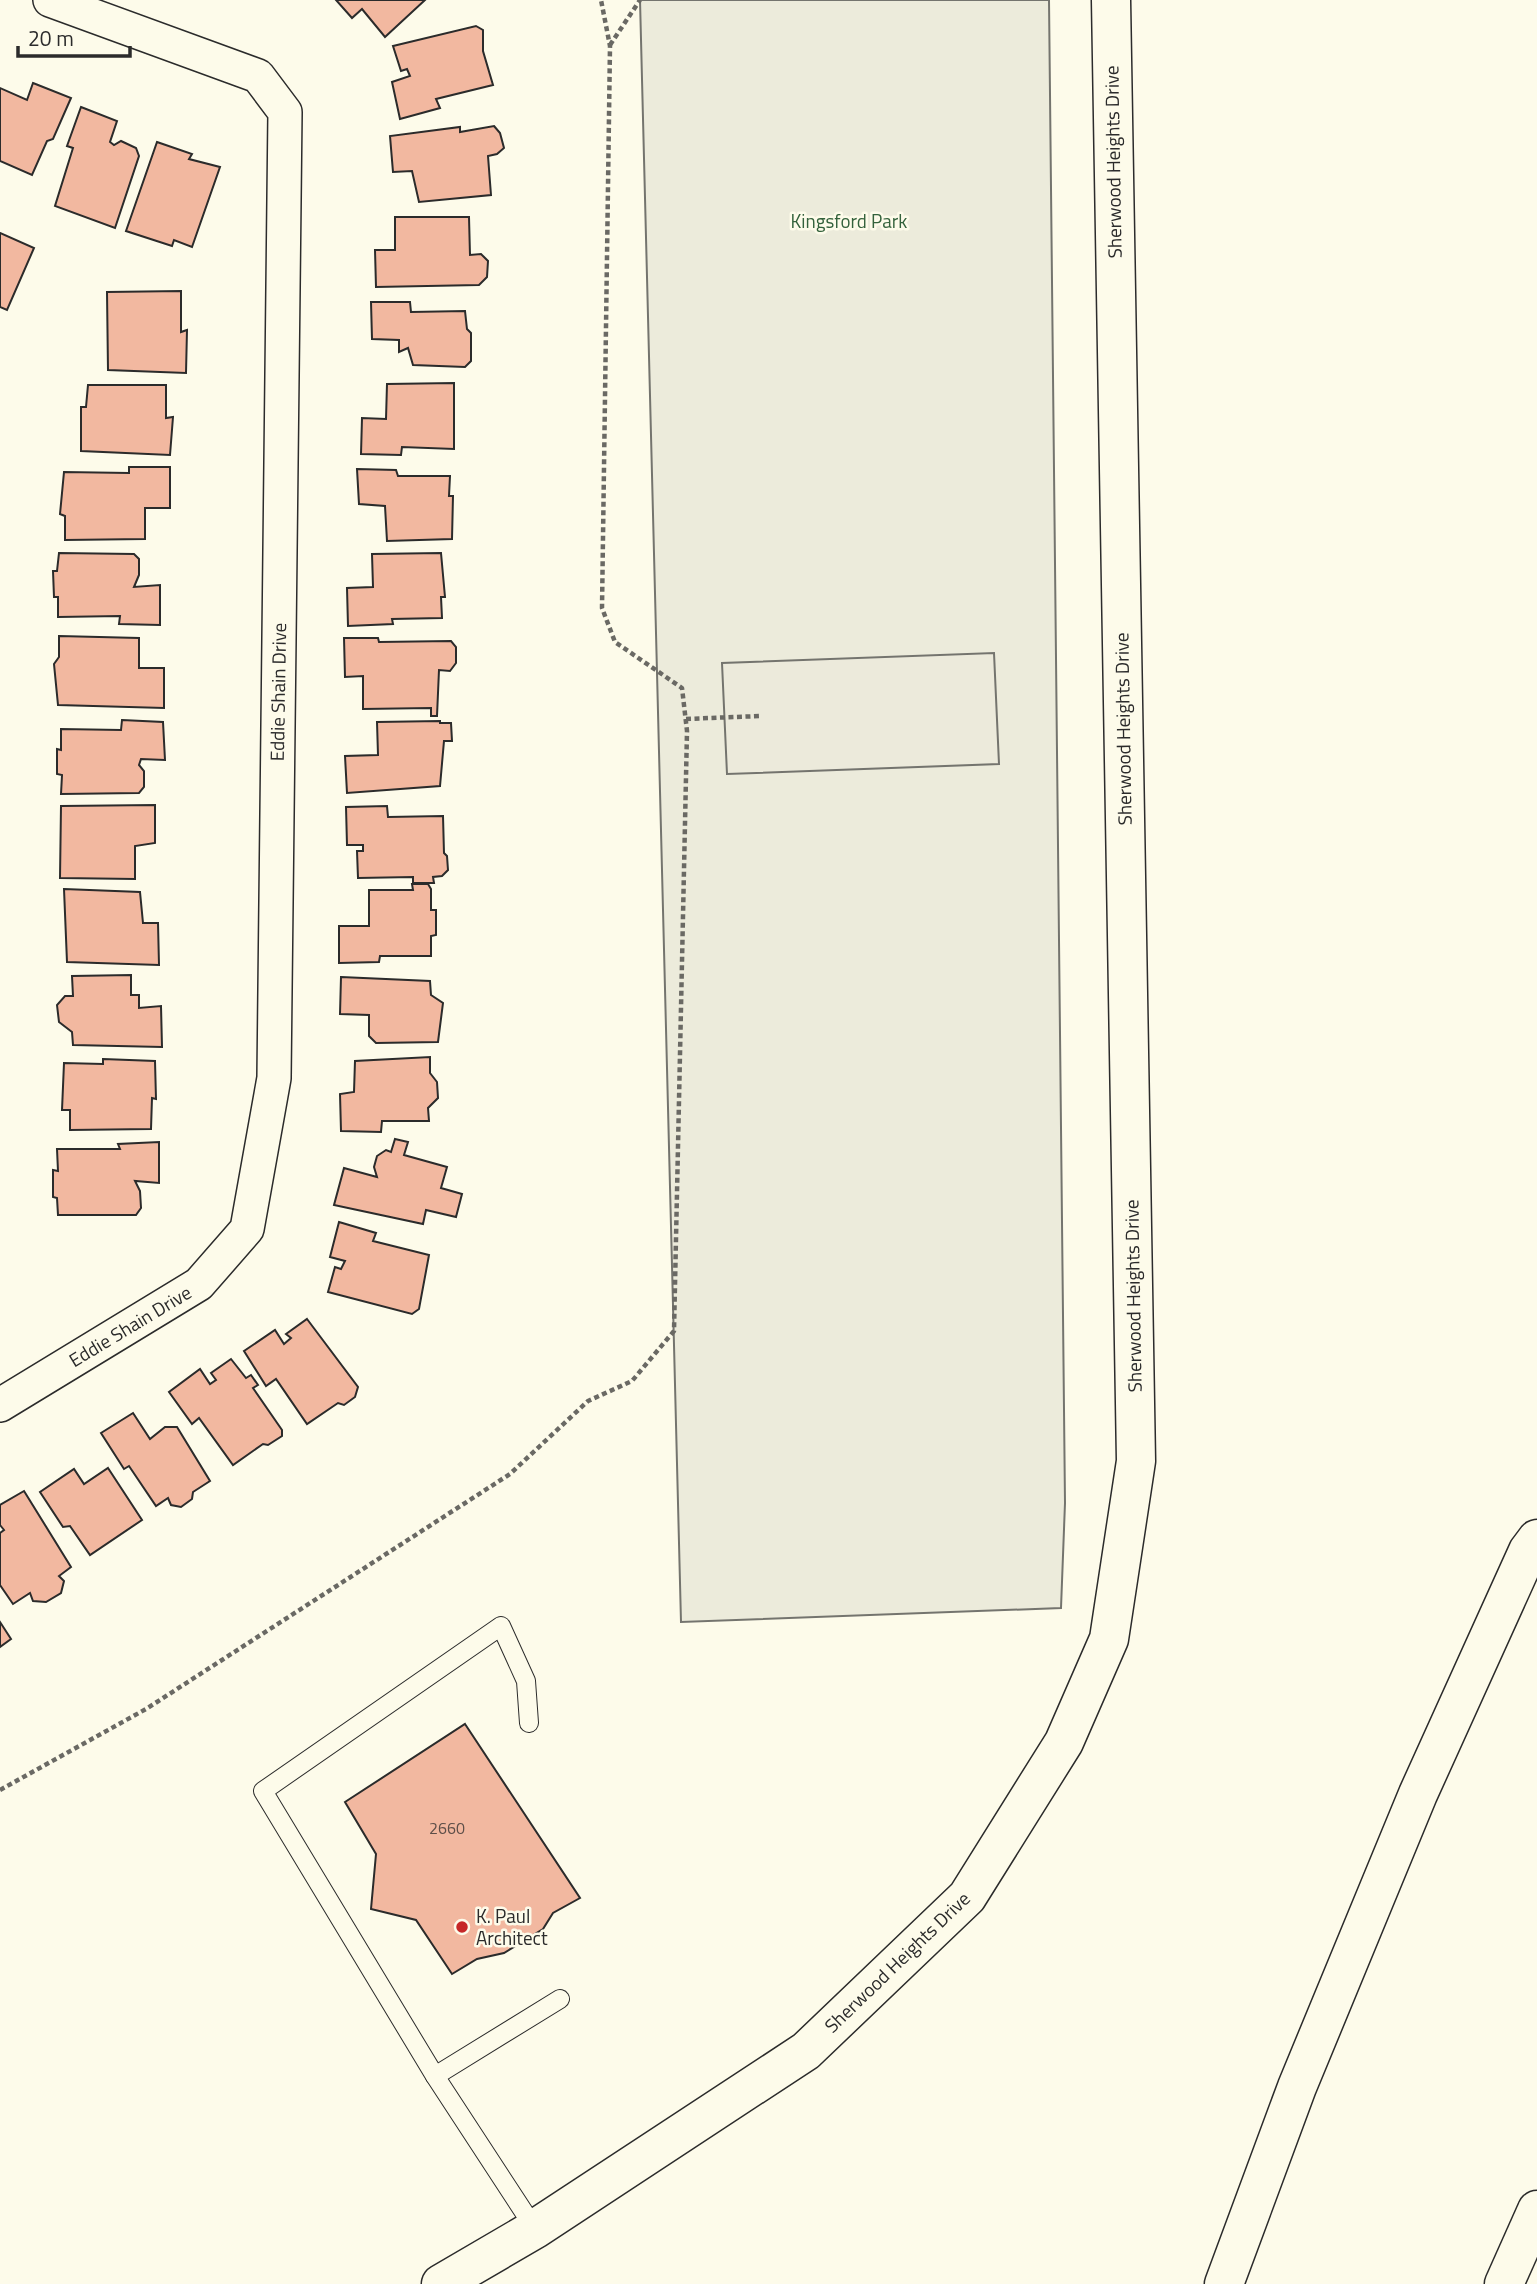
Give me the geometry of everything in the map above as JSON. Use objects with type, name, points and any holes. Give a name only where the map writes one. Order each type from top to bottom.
[{"type":"main road","name":"Sherwood Heights Drive","points":[[441,2284],[535,2229],[806,2051],[967,1897],[1064,1742],[1109,1639],[1136,1461],[1111,0]]},
{"type":"main road","points":[[1224,2284],[1297,2087],[1413,1807],[1528,1551],[1537,1539]]},
{"type":"main road","points":[[1504,2284],[1537,2210]]},
{"type":"street","name":"Eddie Shain Drive","points":[[0,1405],[199,1284],[247,1229],[274,1078],[285,113],[258,76],[50,0]]},
{"type":"lane","points":[[529,1723],[526,1681],[501,1626],[263,1791],[435,2076],[535,2229]]},
{"type":"lane","points":[[435,2076],[560,1999]]},
{"type":"path","points":[[0,1790],[146,1709],[510,1474],[588,1401],[632,1381],[674,1331],[686,719],[682,688],[615,642],[602,608],[610,46],[601,0]]},
{"type":"path","points":[[610,46],[639,0]]},
{"type":"path","points":[[686,719],[760,716]]},
{"type":"green space","name":"Kingsford Park","points":[[640,0],[1049,0],[1065,1503],[1061,1608],[681,1622]]},
{"type":"shaded area","points":[[994,653],[999,764],[727,774],[722,663]]},
{"type":"building","points":[[336,0],[425,0],[385,37],[362,9],[352,18]]},
{"type":"building","points":[[476,26],[483,30],[483,51],[493,85],[436,99],[440,108],[400,119],[392,82],[410,76],[407,69],[401,71],[393,46]]},
{"type":"building","points":[[33,83],[71,98],[53,139],[47,141],[32,175],[0,161],[0,88],[27,100]]},
{"type":"building","points":[[81,107],[117,121],[110,142],[114,145],[121,141],[136,148],[139,156],[115,228],[55,206],[73,148],[67,146]]},
{"type":"building","points":[[494,126],[500,133],[504,148],[497,154],[488,156],[491,195],[419,202],[412,171],[393,172],[390,136],[460,127],[460,132]]},
{"type":"building","points":[[157,142],[192,154],[189,159],[220,167],[192,247],[174,240],[172,246],[126,231]]},
{"type":"building","points":[[395,217],[469,217],[470,255],[481,254],[488,261],[487,277],[479,285],[376,287],[375,250],[395,250]]},
{"type":"building","points":[[0,233],[34,248],[7,310],[0,307]]},
{"type":"building","points":[[181,291],[181,332],[187,330],[186,373],[108,370],[107,292]]},
{"type":"building","points":[[371,302],[410,302],[411,312],[465,311],[467,329],[471,333],[471,361],[465,367],[413,365],[408,348],[399,352],[399,340],[372,339]]},
{"type":"building","points":[[454,383],[454,449],[402,447],[401,455],[361,454],[362,418],[386,419],[387,384]]},
{"type":"building","points":[[88,385],[166,385],[166,418],[173,417],[170,455],[81,451],[81,407],[86,407]]},
{"type":"building","points":[[129,467],[170,467],[170,508],[145,508],[145,539],[65,540],[65,516],[60,514],[64,472],[129,473]]},
{"type":"building","points":[[357,469],[396,470],[398,476],[450,476],[449,496],[453,496],[452,539],[387,541],[385,506],[359,504]]},
{"type":"building","points":[[59,553],[134,554],[139,559],[139,575],[134,587],[160,585],[160,625],[119,624],[120,616],[58,617],[58,597],[54,597],[53,571],[57,571]]},
{"type":"building","points":[[441,553],[445,597],[441,597],[442,618],[392,619],[393,624],[348,626],[347,588],[373,587],[372,554]]},
{"type":"building","points":[[59,636],[139,638],[139,668],[164,668],[164,708],[58,705],[54,664],[59,657]]},
{"type":"building","points":[[344,638],[378,638],[379,642],[451,641],[456,647],[456,663],[450,671],[439,670],[437,716],[431,716],[431,708],[363,709],[363,676],[345,677]]},
{"type":"building","points":[[122,720],[163,722],[165,760],[141,759],[139,765],[144,771],[144,787],[139,793],[61,794],[62,775],[57,774],[57,749],[61,750],[61,729],[121,730]]},
{"type":"building","points":[[377,722],[451,723],[452,741],[444,741],[440,786],[347,793],[345,756],[378,755]]},
{"type":"building","points":[[155,805],[155,843],[135,846],[135,879],[60,878],[61,806]]},
{"type":"building","points":[[387,806],[388,817],[443,816],[444,853],[447,856],[448,870],[442,876],[433,877],[434,883],[413,883],[413,877],[358,878],[357,851],[363,851],[363,845],[347,845],[346,807]]},
{"type":"building","points":[[412,884],[428,884],[431,889],[431,910],[436,910],[436,935],[431,936],[431,956],[380,956],[379,962],[339,963],[339,926],[369,926],[369,890],[413,890]]},
{"type":"building","points":[[64,889],[140,892],[143,923],[158,923],[159,965],[67,962]]},
{"type":"building","points":[[131,975],[131,995],[139,995],[139,1008],[161,1006],[162,1047],[73,1045],[72,1032],[59,1022],[57,1005],[65,996],[73,996],[72,976]]},
{"type":"building","points":[[341,977],[430,981],[431,995],[443,1003],[438,1042],[376,1043],[369,1036],[369,1015],[340,1014]]},
{"type":"building","points":[[430,1057],[430,1073],[437,1082],[438,1098],[428,1108],[429,1121],[382,1121],[381,1132],[341,1131],[340,1094],[354,1092],[355,1061]]},
{"type":"building","points":[[103,1059],[155,1061],[156,1099],[152,1098],[151,1129],[70,1130],[70,1110],[62,1110],[64,1063],[103,1064]]},
{"type":"building","points":[[395,1139],[408,1142],[404,1155],[447,1167],[441,1188],[462,1194],[456,1217],[426,1210],[423,1224],[334,1205],[344,1168],[377,1177],[374,1167],[377,1156],[386,1150],[391,1152]]},
{"type":"building","points":[[159,1142],[159,1183],[135,1181],[140,1191],[141,1208],[136,1215],[58,1215],[57,1198],[53,1197],[53,1170],[58,1171],[57,1149],[120,1149],[118,1144]]},
{"type":"building","points":[[339,1222],[376,1233],[373,1241],[429,1255],[419,1309],[412,1314],[328,1292],[335,1267],[341,1269],[345,1261],[330,1257]]},
{"type":"building","points":[[307,1319],[358,1387],[355,1397],[344,1405],[338,1403],[307,1424],[276,1379],[266,1386],[244,1351],[275,1330],[284,1344],[291,1338],[286,1334]]},
{"type":"building","points":[[231,1359],[246,1378],[251,1375],[258,1385],[253,1388],[282,1430],[282,1436],[268,1445],[263,1444],[233,1465],[199,1418],[192,1424],[169,1392],[200,1369],[210,1384],[216,1380],[211,1373]]},
{"type":"building","points":[[133,1413],[150,1439],[165,1427],[177,1427],[210,1481],[193,1492],[192,1499],[181,1507],[171,1505],[168,1498],[156,1506],[129,1466],[124,1469],[101,1433]]},
{"type":"building","points":[[108,1468],[142,1520],[90,1555],[70,1526],[63,1527],[40,1492],[74,1469],[84,1484]]},
{"type":"building","points":[[24,1491],[71,1567],[59,1576],[64,1581],[61,1593],[46,1602],[33,1601],[30,1593],[13,1604],[0,1585],[0,1533],[4,1530],[0,1525],[0,1505]]},
{"type":"building","points":[[0,1622],[11,1639],[0,1647]]},
{"type":"building","points":[[465,1724],[580,1898],[553,1913],[543,1929],[504,1953],[477,1959],[452,1974],[416,1920],[371,1909],[376,1854],[345,1802]]},
{"type":"place","name":"K. Paul Architect","points":[[462,1927]]}]
